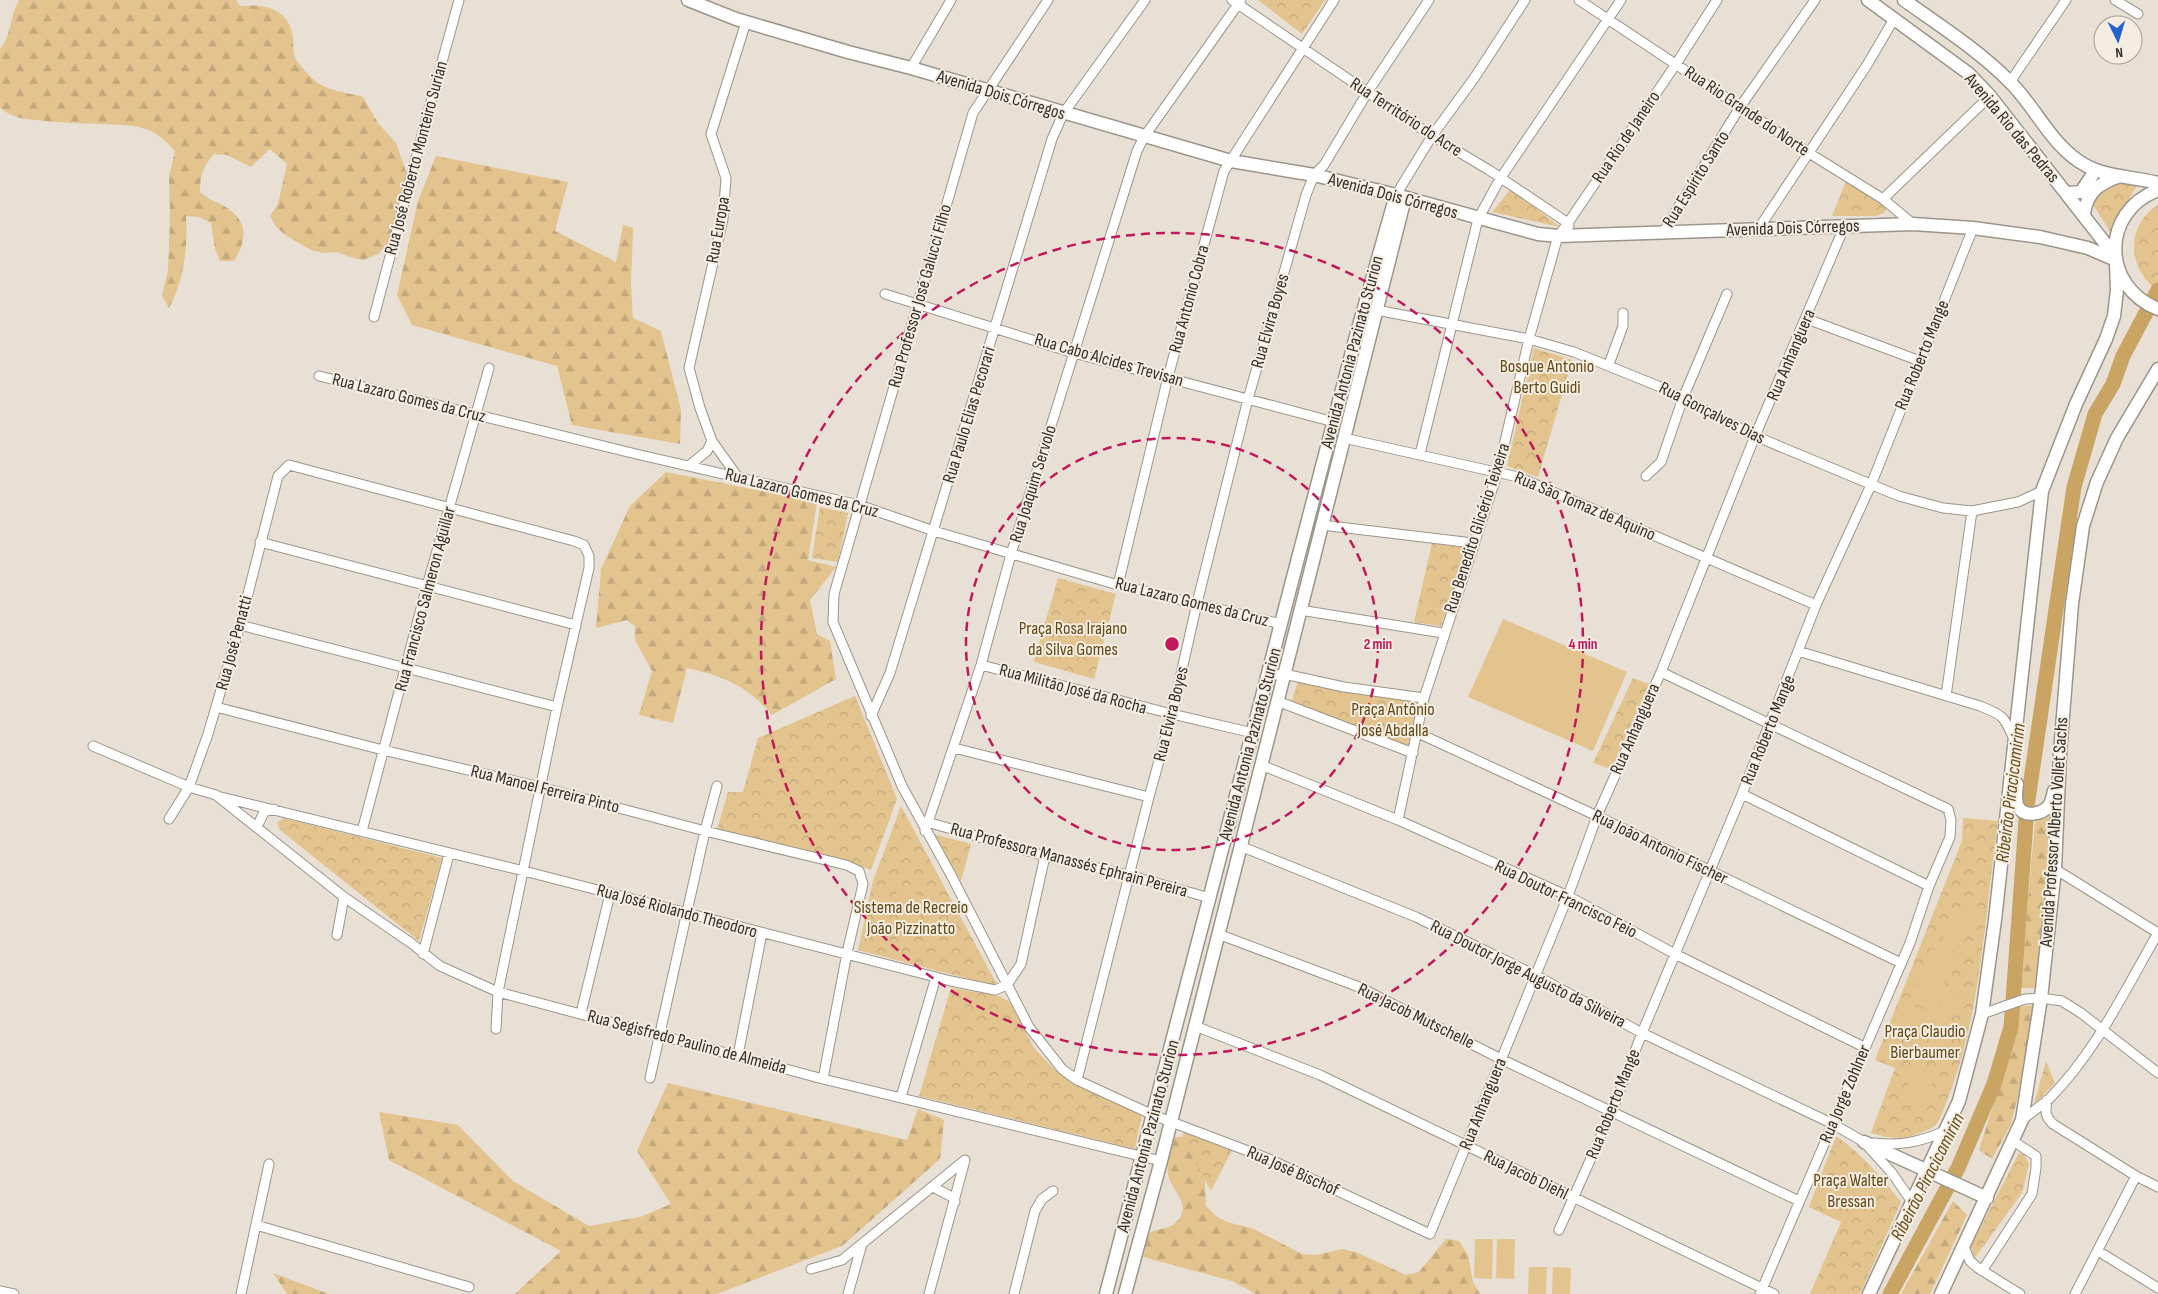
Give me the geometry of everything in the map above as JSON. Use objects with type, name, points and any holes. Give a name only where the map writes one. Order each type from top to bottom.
[{"type":"main road","name":"Avenida Dois Córregos","points":[[688,0],[718,13],[746,22],[848,52],[912,68],[1063,114],[1231,161],[1314,175],[1401,196],[1478,219],[1538,234],[1558,236],[1662,234],[1759,228],[1913,224],[1973,228],[2061,241],[2093,250],[2116,260]]},
{"type":"main road","name":"Avenida Rio das Pedras","points":[[1868,0],[1968,73],[1990,96],[2084,214],[2116,260],[2127,287],[2138,298],[2158,309]]},
{"type":"main road","name":"Avenida Rio das Pedras","points":[[1905,0],[1978,55],[2010,82],[2056,140],[2080,163],[2095,170],[2158,183]]},
{"type":"main road","points":[[2067,192],[2081,192],[2095,170]]},
{"type":"main road","points":[[2084,214],[2087,200],[2096,188],[2108,180],[2123,175]]},
{"type":"main road","points":[[1868,1294],[1959,1102],[1988,1012],[2014,739],[2042,491],[2076,404],[2106,340],[2114,316],[2117,290],[2117,234],[2126,214],[2142,198],[2158,190]]},
{"type":"main road","name":"Avenida Antonia Pazinato Sturion","points":[[1125,1294],[1161,1161],[1344,438],[1376,310],[1401,196]]},
{"type":"main road","name":"Avenida Antonia Pazinato Sturion","points":[[1106,1294],[1327,447],[1401,196]]},
{"type":"main road","name":"Avenida Professor Alberto Vollet Sachs","points":[[1941,1294],[2022,1120],[2040,998],[2055,869],[2060,753],[2072,604],[2083,526],[2097,482],[2117,438],[2158,369]]},
{"type":"main road","points":[[1327,447],[1344,438],[1334,422]]},
{"type":"main road","points":[[1253,733],[1250,752],[1253,759],[1261,765]]},
{"type":"main road","points":[[2014,739],[2018,757],[2018,806],[2023,812],[2030,814],[2045,810],[2052,799],[2060,753]]},
{"type":"main road","points":[[1864,1142],[1987,1198]]},
{"type":"street","name":"Rua José Roberto Monteiro Surian","points":[[374,317],[424,124],[460,0]]},
{"type":"street","points":[[912,68],[951,0]]},
{"type":"street","name":"Rua Professor José Galucci Filho","points":[[926,826],[902,786],[832,622],[834,594],[973,113],[986,90],[1048,0]]},
{"type":"street","name":"Rua Paulo Elias Pecorari","points":[[871,716],[890,673],[1052,139],[1063,114],[1145,0]]},
{"type":"street","name":"Rua Antonio Cobra","points":[[1118,585],[1168,377],[1224,171],[1334,0]]},
{"type":"street","name":"Rua Elvira Boyes","points":[[1077,1080],[1128,875],[1172,714],[1197,603],[1248,399],[1306,195],[1314,175],[1324,165],[1367,93],[1430,0]]},
{"type":"street","points":[[1401,196],[1432,136],[1525,0]]},
{"type":"street","name":"Rua Rio Grande do Norte","points":[[1579,0],[1808,153],[1883,198],[1913,224]]},
{"type":"street","points":[[1420,454],[1478,219],[1500,179],[1621,0]]},
{"type":"street","name":"Rua Rio de Janeiro","points":[[1568,223],[1717,0]]},
{"type":"street","name":"Rua Espírito Santo","points":[[1662,234],[1740,107],[1814,0]]},
{"type":"street","points":[[2010,82],[2066,0]]},
{"type":"street","points":[[2115,0],[2138,14]]},
{"type":"street","name":"Rua Território do Acre","points":[[1237,1],[1367,93],[1568,223]]},
{"type":"street","name":"Rua Joaquim Servolo","points":[[926,826],[981,665],[1011,554],[1137,150],[1237,1]]},
{"type":"street","points":[[1759,228],[1867,65],[1894,19]]},
{"type":"street","name":"Rua Europa","points":[[737,476],[712,441],[700,408],[689,368],[723,219],[726,178],[711,134],[746,22]]},
{"type":"street","points":[[1883,198],[1990,96]]},
{"type":"street","points":[[1568,223],[1572,236]]},
{"type":"street","points":[[1558,236],[1568,223]]},
{"type":"street","name":"Rua Anhanguera","points":[[1430,1234],[1568,896],[1597,816],[1661,672],[1755,436],[1807,319],[1845,225]]},
{"type":"street","name":"Rua Roberto Mange","points":[[1559,1230],[1612,1111],[1642,1033],[1742,794],[1816,605],[1871,485],[1973,228]]},
{"type":"street","name":"Rua Benedito Glicério Teixeira","points":[[1398,820],[1424,698],[1443,633],[1498,471],[1529,339],[1558,236]]},
{"type":"street","name":"Rua Cabo Alcides Trevisan","points":[[885,294],[1074,353],[1334,422]]},
{"type":"street","points":[[1646,476],[1660,462],[1683,398],[1727,294]]},
{"type":"street","name":"Rua Gonçalves Dias","points":[[1376,310],[1529,339],[1609,364],[1683,398],[1755,436],[1899,496],[1944,508],[1972,511],[2018,502],[2042,491]]},
{"type":"street","points":[[1609,364],[1623,326],[1623,313]]},
{"type":"street","points":[[1807,319],[1920,361]]},
{"type":"street","name":"Rua Francisco Salmeron Aguillar","points":[[362,831],[427,586],[489,368]]},
{"type":"street","name":"Rua Lazaro Gomes da Cruz","points":[[319,376],[859,505],[934,531],[1118,585],[1281,624]]},
{"type":"street","name":"Rua São Tomaz de Aquino","points":[[1344,438],[1518,477],[1615,520],[1707,556],[1816,605]]},
{"type":"street","points":[[690,465],[707,451],[712,441]]},
{"type":"street","name":"Rua José Penatti","points":[[169,819],[188,787],[201,756],[240,625],[278,476],[289,466],[450,508]]},
{"type":"street","points":[[450,508],[584,545],[589,556],[589,568],[540,786],[498,992],[496,1029]]},
{"type":"street","points":[[1946,696],[1972,511]]},
{"type":"street","points":[[1322,525],[1473,543]]},
{"type":"street","points":[[260,542],[576,625]]},
{"type":"street","points":[[1300,610],[1443,633]]},
{"type":"street","points":[[240,625],[557,707]]},
{"type":"street","points":[[1798,651],[1999,713],[2007,722],[2014,739]]},
{"type":"street","name":"Rua Militão José da Rocha","points":[[981,665],[1253,733]]},
{"type":"street","points":[[1661,672],[1770,724]]},
{"type":"street","points":[[1268,676],[1271,674],[1284,674],[1344,687],[1424,698]]},
{"type":"street","points":[[1277,700],[1413,753]]},
{"type":"street","name":"Rua Manoel Ferreira Pinto","points":[[216,706],[383,750],[540,786],[705,831],[846,865],[859,871],[863,884],[847,953]]},
{"type":"street","name":"Rua Jorge Zohlner","points":[[1761,1291],[1901,963],[1929,886],[1950,837],[1951,820],[1948,809],[1770,724]]},
{"type":"street","name":"Rua João Antonio Fischer","points":[[1418,733],[1597,816],[1901,963]]},
{"type":"street","name":"Rua Segisfredo Paulino de Almeida","points":[[93,746],[188,787],[216,795],[344,897],[440,966],[498,992],[823,1079],[1161,1161]]},
{"type":"street","points":[[954,748],[1149,797]]},
{"type":"street","name":"Rua Doutor Francisco Feio","points":[[1261,765],[1398,820],[1568,896],[1675,954],[1864,1047]]},
{"type":"street","points":[[650,1078],[705,831],[717,786]]},
{"type":"street","points":[[1742,794],[1929,886]]},
{"type":"street","name":"Rua José Riolando Theodoro","points":[[216,795],[524,871],[936,977],[995,990],[1007,985]]},
{"type":"street","points":[[257,827],[264,812],[275,809]]},
{"type":"street","name":"Rua Professora Manassés Ephrain Pereira","points":[[926,826],[1128,875],[1210,898]]},
{"type":"street","name":"Rua José Bischof","points":[[926,826],[1029,1027],[1062,1069],[1077,1080],[1170,1121],[1269,1159],[1430,1234]]},
{"type":"street","name":"Rua Doutor Jorge Augusto da Silveira","points":[[1240,846],[1416,917],[1535,975],[1642,1033],[1833,1124],[1864,1142],[1892,1173],[1912,1202]]},
{"type":"street","points":[[424,954],[449,854]]},
{"type":"street","points":[[1007,985],[1022,964],[1045,856]]},
{"type":"street","points":[[2022,1120],[2047,1100],[2085,1056],[2158,933],[2055,869]]},
{"type":"street","points":[[581,1013],[610,894]]},
{"type":"street","points":[[337,935],[344,897]]},
{"type":"street","points":[[738,1055],[762,933]]},
{"type":"street","name":"Rua Jacob Mutschelle","points":[[1218,934],[1359,987],[1501,1058],[1799,1201]]},
{"type":"street","points":[[823,1079],[847,953]]},
{"type":"street","points":[[901,1098],[936,977]]},
{"type":"street","points":[[1988,1012],[2025,999],[2040,998],[2062,1002],[2070,1005],[2158,1073]]},
{"type":"street","name":"Rua Jacob Diehl","points":[[1195,1026],[1320,1075],[1761,1291],[1774,1294]]},
{"type":"street","points":[[2047,1100],[2046,1117],[2053,1124],[2136,1176],[2158,1187]]},
{"type":"street","name":"Rua Doutor Jorge Augusto da Silveira","points":[[1864,1142],[1893,1145],[1907,1144],[1944,1132]]},
{"type":"street","points":[[1982,1271],[2032,1194],[2036,1156],[2013,1141]]},
{"type":"street","points":[[811,1269],[842,1260],[965,1160],[929,1294]]},
{"type":"street","points":[[241,1294],[268,1164]]},
{"type":"street","points":[[2075,1294],[2136,1176]]},
{"type":"street","points":[[933,1187],[952,1197],[955,1202]]},
{"type":"street","points":[[1014,1294],[1035,1211],[1042,1199],[1053,1191]]},
{"type":"street","points":[[256,1225],[469,1287]]},
{"type":"street","points":[[848,1294],[862,1244]]},
{"type":"street","points":[[1964,1247],[1970,1261],[1982,1271],[2020,1294]]},
{"type":"street","points":[[2098,1251],[2158,1288]]},
{"type":"street","points":[[0,1291],[14,1294]]},
{"type":"green space","points":[[19,0],[236,0],[240,6],[264,7],[278,12],[289,24],[293,35],[295,56],[304,70],[324,87],[363,97],[378,123],[396,143],[409,180],[393,232],[387,245],[378,254],[363,260],[337,252],[323,253],[311,250],[277,228],[270,216],[278,204],[287,164],[270,149],[251,167],[227,155],[214,154],[203,172],[200,192],[232,211],[238,217],[243,230],[242,245],[234,261],[220,261],[215,249],[211,223],[199,217],[186,216],[184,264],[169,308],[162,296],[168,270],[169,176],[175,151],[158,135],[142,128],[124,125],[26,119],[17,117],[0,108],[0,49],[7,38]]},
{"type":"green space","points":[[1258,0],[1325,0],[1302,34]]},
{"type":"green space","points":[[436,156],[568,182],[555,231],[616,262],[623,225],[633,228],[631,284],[633,318],[661,331],[681,410],[680,444],[572,425],[557,366],[412,325],[397,295],[418,201]]},
{"type":"green space","points":[[1846,181],[1883,205],[1886,210],[1884,213],[1876,216],[1832,216]]},
{"type":"green space","points":[[2122,182],[2138,183],[2111,233],[2092,203],[2102,190]]},
{"type":"green space","points":[[1511,189],[1560,227],[1492,212]]},
{"type":"green space","points":[[2158,205],[2158,291],[2141,272],[2134,248],[2139,224]]},
{"type":"green space","name":"Bosque Antonio Berto Guidi","points":[[1534,348],[1572,360],[1538,477],[1507,466]]},
{"type":"green space","points":[[666,472],[817,502],[808,560],[836,567],[810,600],[817,634],[830,641],[836,679],[772,715],[744,689],[723,679],[687,668],[673,723],[639,715],[652,671],[635,640],[635,626],[627,620],[596,628],[601,569],[630,506]]},
{"type":"green space","points":[[820,507],[848,513],[838,562],[812,558]]},
{"type":"green space","points":[[1432,543],[1468,548],[1441,626],[1414,622]]},
{"type":"green space","name":"Praça Rosa Irajano da Silva Gomes","points":[[1058,578],[1116,594],[1094,679],[1034,662]]},
{"type":"green space","points":[[1503,619],[1627,672],[1593,751],[1468,697]]},
{"type":"green space","points":[[1633,678],[1649,684],[1611,769],[1593,763]]},
{"type":"green space","name":"Praça Antônio José Abdalla","points":[[1298,681],[1418,703],[1408,748],[1292,701]]},
{"type":"green space","points":[[855,696],[897,799],[871,870],[842,859],[717,830],[728,792],[743,792],[758,738]]},
{"type":"green space","name":"Sistema de Recreio João Pìzzinatto","points":[[901,806],[996,983],[992,985],[858,950],[873,881]]},
{"type":"green space","points":[[2052,816],[2035,988],[2020,988],[2035,822]]},
{"type":"green space","points":[[284,818],[442,858],[419,941],[280,830],[277,823]]},
{"type":"green space","name":"Praça Claudio Bierbaumer","points":[[1963,818],[1998,821],[1981,957],[1970,1025],[1951,1090],[1936,1125],[1910,1136],[1897,1138],[1878,1135],[1871,1133],[1895,1068],[1875,1060],[1962,841]]},
{"type":"green space","points":[[933,834],[971,844],[961,881]]},
{"type":"green space","points":[[916,890],[924,930],[901,934],[895,894]]},
{"type":"green space","points":[[1955,905],[1975,913],[1960,954],[1939,946]]},
{"type":"green space","points":[[1930,948],[1956,958],[1934,1011],[1909,1001]]},
{"type":"green space","points":[[951,988],[999,996],[1010,1002],[1034,1048],[1056,1071],[1142,1114],[1135,1149],[919,1096]]},
{"type":"green space","points":[[1948,989],[1961,994],[1951,1018],[1938,1012]]},
{"type":"green space","points":[[1908,1004],[1956,1023],[1946,1047],[1898,1028]]},
{"type":"green space","points":[[2034,1005],[2019,1091],[2011,1124],[1992,1159],[1979,1150],[2015,1037],[2017,1007]]},
{"type":"green space","points":[[2046,1061],[2055,1083],[2034,1104]]},
{"type":"green space","points":[[1916,1066],[1936,1074],[1920,1109],[1901,1101]]},
{"type":"green space","points":[[668,1083],[907,1140],[918,1109],[944,1120],[940,1159],[842,1246],[717,1294],[515,1294],[561,1251],[389,1160],[379,1112],[458,1125],[513,1181],[589,1226],[640,1217],[671,1204],[637,1151]]},
{"type":"green space","points":[[1185,1129],[1232,1150],[1211,1191],[1182,1137]]},
{"type":"green space","name":"Praça Walter Bressan","points":[[1836,1136],[1846,1143],[1879,1175],[1901,1202],[1860,1294],[1810,1294],[1841,1222],[1809,1207]]},
{"type":"green space","points":[[1175,1137],[1189,1137],[1204,1165],[1206,1206],[1216,1216],[1227,1222],[1254,1229],[1302,1254],[1316,1255],[1342,1249],[1356,1252],[1406,1275],[1419,1272],[1446,1239],[1459,1241],[1468,1255],[1473,1282],[1480,1294],[1256,1294],[1232,1281],[1143,1257],[1149,1233],[1174,1224],[1183,1211],[1180,1198],[1168,1175],[1169,1160]]},
{"type":"green space","points":[[2019,1153],[2024,1154],[2029,1164],[2022,1193],[1974,1259],[1971,1246]]},
{"type":"green space","points":[[1953,1201],[1967,1215],[1930,1294],[1901,1294]]},
{"type":"green space","points":[[1475,1239],[1493,1239],[1492,1279],[1474,1278]]},
{"type":"green space","points":[[1497,1239],[1515,1239],[1514,1279],[1496,1278]]},
{"type":"green space","points":[[1529,1267],[1547,1267],[1546,1294],[1528,1294]]},
{"type":"green space","points":[[1553,1267],[1571,1268],[1570,1294],[1552,1294]]},
{"type":"green space","points":[[273,1273],[329,1294],[287,1294]]},
{"type":"waterway","name":"Ribeirão Piracicamirim","points":[[1890,1294],[1958,1168],[1994,1084],[2011,1027],[2027,807],[2074,487],[2095,414],[2113,384],[2123,356],[2158,290]]}]
